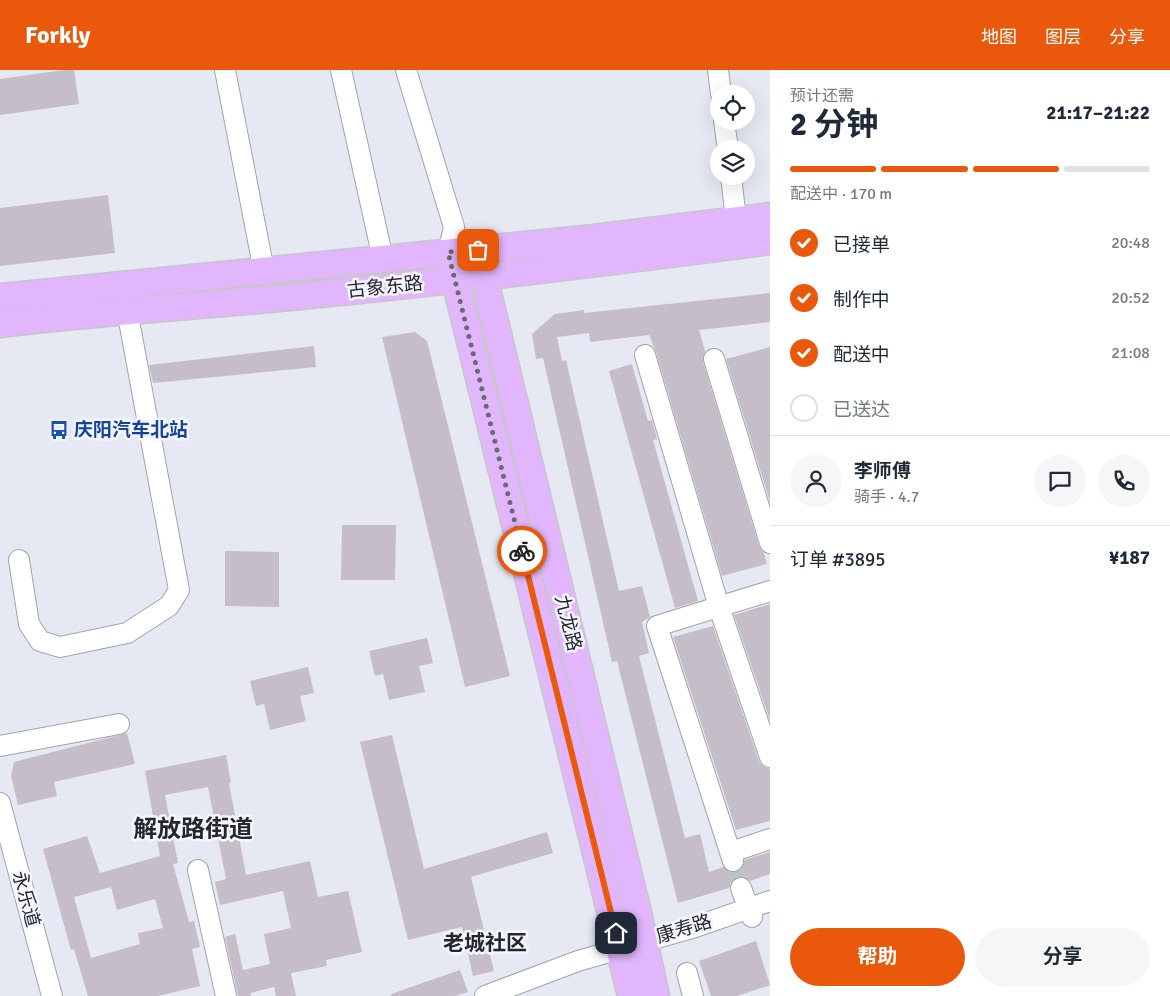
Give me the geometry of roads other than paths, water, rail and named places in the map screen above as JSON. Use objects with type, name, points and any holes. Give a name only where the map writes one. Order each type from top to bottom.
[{"type":"main road","name":"古象东路","points":[[0,297],[478,250],[770,216]]},
{"type":"main road","name":"古象东路","points":[[0,324],[127,310],[308,296],[770,241]]},
{"type":"main road","name":"九龙路","points":[[478,250],[633,949],[631,996]]},
{"type":"main road","name":"九龙路","points":[[448,252],[633,949],[656,996]]},
{"type":"street","points":[[225,70],[264,271]]},
{"type":"street","points":[[341,70],[383,259]]},
{"type":"street","points":[[406,70],[454,227],[448,252]]},
{"type":"street","points":[[718,70],[720,85]]},
{"type":"street","points":[[732,185],[736,220]]},
{"type":"street","points":[[19,560],[29,624],[40,642],[60,647],[127,632],[169,606],[180,590],[127,310]]},
{"type":"street","points":[[645,356],[719,606],[770,757]]},
{"type":"street","points":[[714,359],[770,543]]},
{"type":"street","points":[[770,591],[657,626],[732,856],[770,839]]},
{"type":"street","points":[[0,746],[119,724]]},
{"type":"street","name":"永乐道","points":[[0,802],[52,996]]},
{"type":"street","name":"永乐道","points":[[0,835],[43,996]]},
{"type":"street","points":[[198,870],[226,996]]},
{"type":"street","points":[[741,888],[757,912]]},
{"type":"street","name":"康寿路","points":[[510,996],[633,949],[757,912],[770,901]]},
{"type":"street","points":[[687,973],[693,996]]},
{"type":"street","name":"康寿路","points":[[485,996],[529,988]]},
{"type":"tunnel","points":[[733,861],[741,888]]},
{"type":"place","name":"庆阳汽车北站","points":[[59,430]]},
{"type":"district","name":"解放路街道","points":[[193,829]]},
{"type":"district","name":"老城社区","points":[[485,943]]}]
